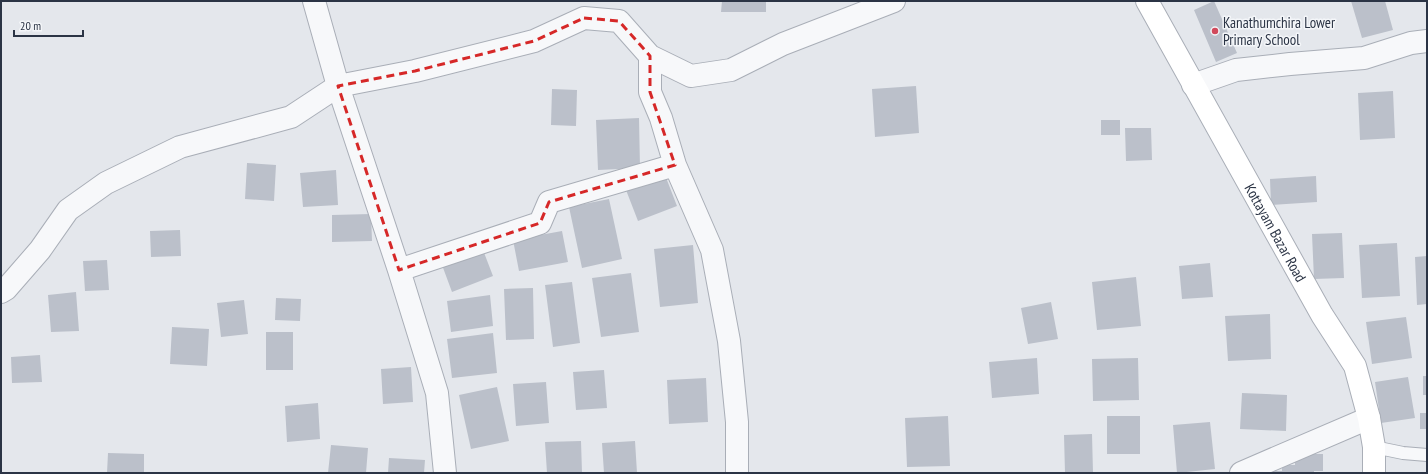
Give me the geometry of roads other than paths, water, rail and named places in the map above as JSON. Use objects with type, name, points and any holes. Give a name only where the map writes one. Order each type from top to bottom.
[{"type":"main road","name":"Kottayam Bazar Road","points":[[1147,1],[1322,315],[1355,366],[1369,418],[1374,447],[1374,473]]},
{"type":"street","points":[[314,1],[338,86],[399,270],[437,393],[445,473]]},
{"type":"street","points":[[1,292],[6,289],[40,250],[68,210],[106,183],[180,147],[291,117],[338,86],[416,71],[534,41],[584,18],[619,21],[650,56],[691,76],[730,70],[783,44],[894,1]]},
{"type":"street","points":[[1193,85],[1236,70],[1364,58],[1410,43],[1427,41]]},
{"type":"street","points":[[650,56],[650,92],[661,118],[675,165],[712,250],[729,341],[737,422],[737,473]]},
{"type":"street","points":[[399,270],[540,223],[549,202],[675,165]]},
{"type":"street","points":[[1241,473],[1369,418]]},
{"type":"lane","points":[[1374,447],[1403,453],[1427,455]]},
{"type":"place","name":"Kanathumchira Lower Primary School","points":[[1215,31]]}]
